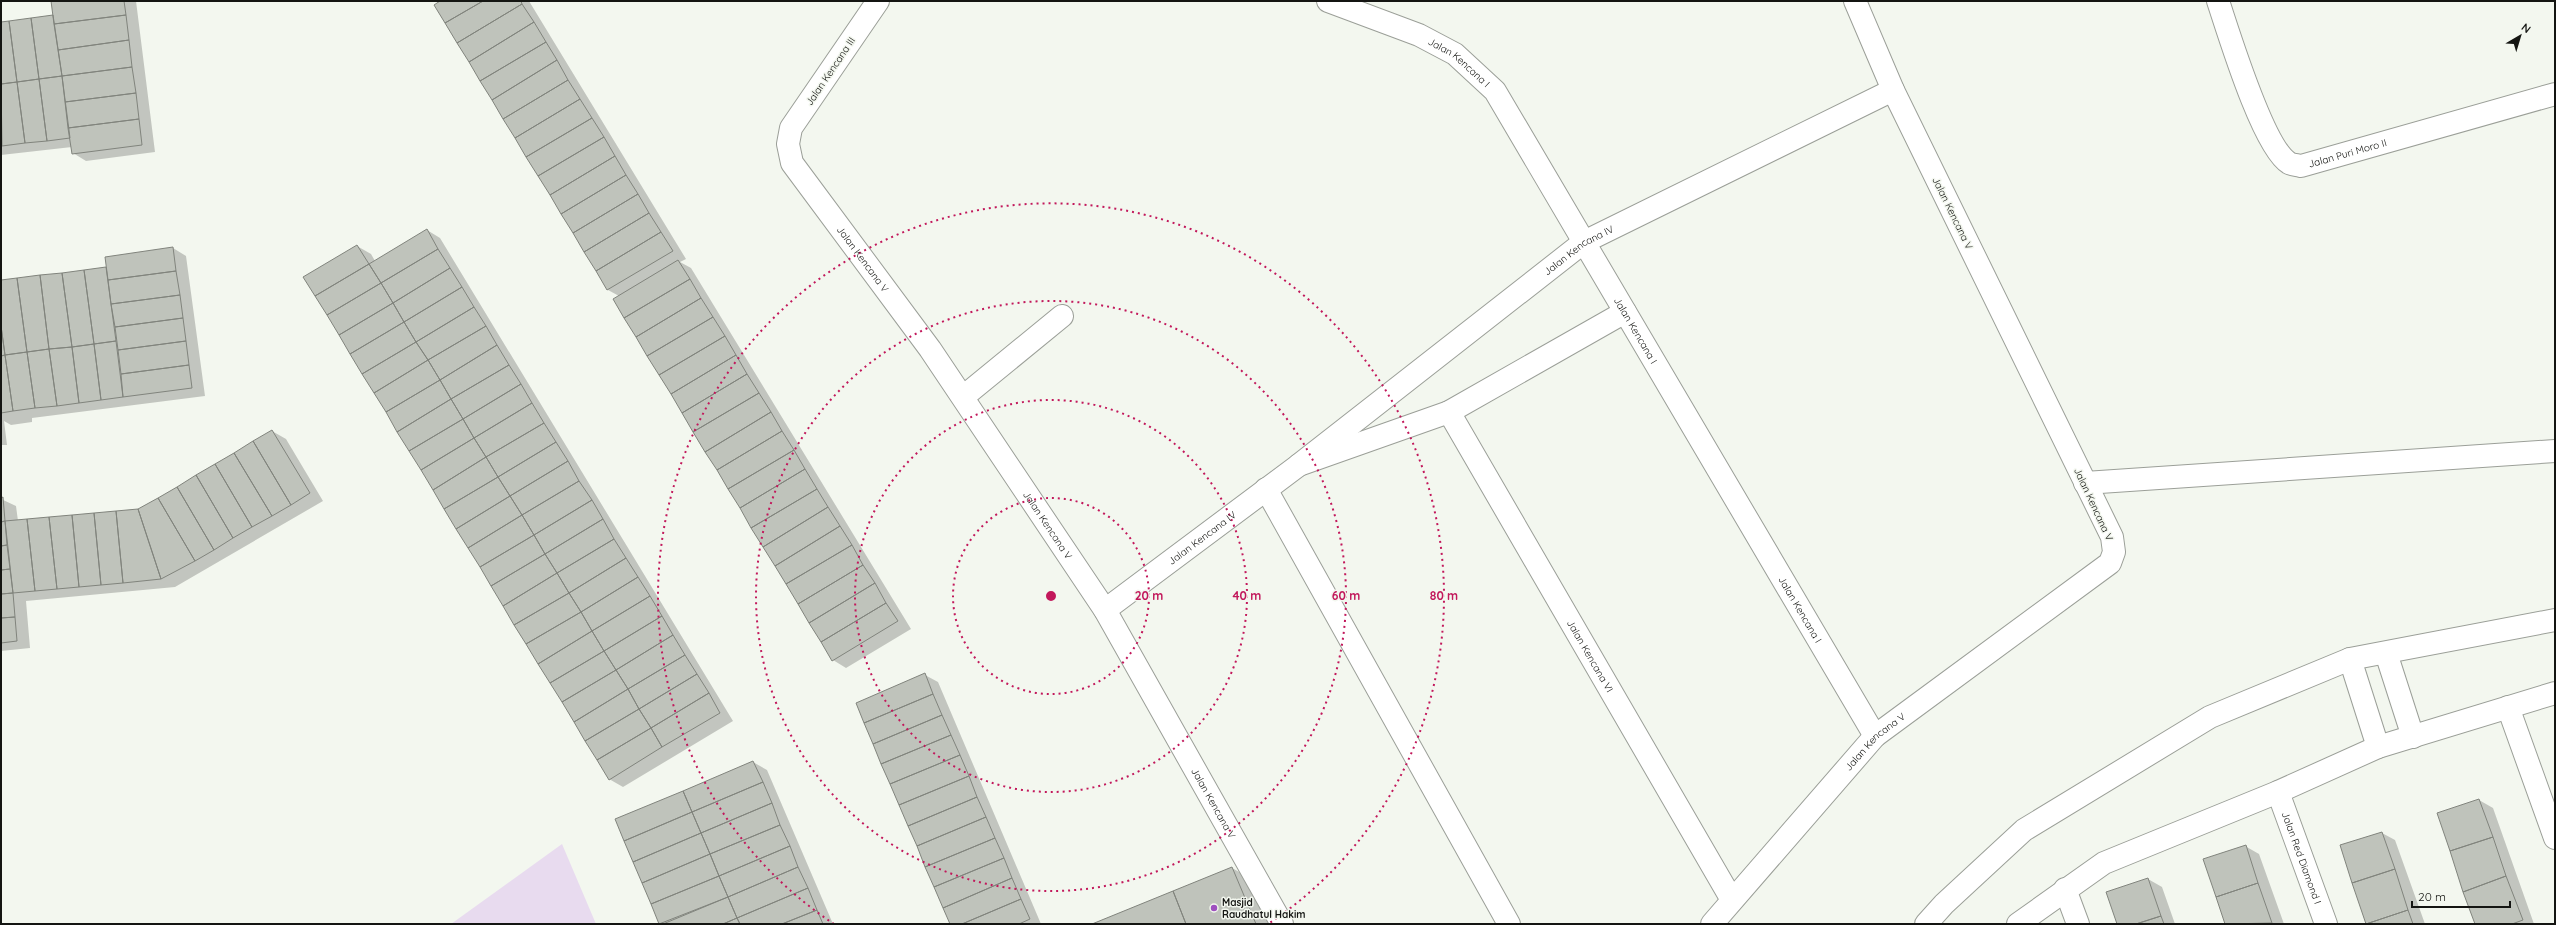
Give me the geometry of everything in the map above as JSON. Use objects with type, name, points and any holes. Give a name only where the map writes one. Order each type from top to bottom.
[{"type":"street","name":"Jalan Kencana III","points":[[788,144],[791,128],[878,1]]},
{"type":"street","name":"Jalan Kencana I","points":[[1328,1],[1419,34],[1455,54],[1495,91],[1875,736]]},
{"type":"street","name":"Jalan Kencana V","points":[[1712,924],[1875,736],[2110,564],[2114,552],[2112,537],[1893,90],[1854,1]]},
{"type":"street","name":"Jalan Puri Moro II","points":[[2218,1],[2257,111],[2271,141],[2289,163],[2301,166],[2555,94]]},
{"type":"street","name":"Jalan Kencana IV","points":[[1105,610],[1299,465],[1584,242],[1893,90]]},
{"type":"street","name":"Jalan Kencana V","points":[[788,144],[792,163],[930,349],[1105,610],[1282,924]]},
{"type":"street","name":"Jalan Kencana IV","points":[[1299,465],[1449,412],[1625,312]]},
{"type":"street","points":[[963,397],[1062,316]]},
{"type":"street","name":"Jalan Kencana VI","points":[[1449,412],[1732,900]]},
{"type":"street","points":[[2085,483],[2555,451]]},
{"type":"street","points":[[1266,489],[1509,924]]},
{"type":"street","points":[[1926,924],[1944,904],[2024,830],[2210,717],[2350,659],[2555,620]]},
{"type":"street","points":[[2386,653],[2413,736]]},
{"type":"street","points":[[2350,659],[2378,747]]},
{"type":"street","points":[[2018,924],[2065,889],[2104,863],[2278,792],[2378,747],[2555,693]]},
{"type":"street","points":[[2508,707],[2555,838]]},
{"type":"street","name":"Jalan Red Diamond I","points":[[2278,792],[2326,924]]},
{"type":"street","points":[[2065,889],[2078,924]]},
{"type":"shaded area","points":[[562,844],[596,924],[451,924]]},
{"type":"building","points":[[51,1],[124,1],[126,15],[54,24]]},
{"type":"building","points":[[440,1],[483,1],[445,23],[434,5]]},
{"type":"building","points":[[483,1],[521,1],[522,4],[457,43],[445,23]]},
{"type":"building","points":[[522,4],[534,22],[469,62],[457,43]]},
{"type":"building","points":[[53,15],[62,76],[39,79],[31,18]]},
{"type":"building","points":[[126,15],[129,40],[58,50],[54,24]]},
{"type":"building","points":[[31,18],[39,79],[17,82],[9,21]]},
{"type":"building","points":[[9,21],[17,82],[1,84],[1,22]]},
{"type":"building","points":[[534,22],[546,42],[480,81],[469,62]]},
{"type":"building","points":[[129,40],[132,67],[62,76],[58,50]]},
{"type":"building","points":[[546,42],[557,60],[492,100],[480,81]]},
{"type":"building","points":[[557,60],[568,80],[503,119],[492,100]]},
{"type":"building","points":[[132,67],[136,93],[65,102],[62,76]]},
{"type":"building","points":[[62,76],[70,138],[47,141],[39,79]]},
{"type":"building","points":[[39,79],[47,141],[25,143],[17,82]]},
{"type":"building","points":[[568,80],[580,99],[515,138],[503,119]]},
{"type":"building","points":[[17,82],[25,143],[2,146],[1,84]]},
{"type":"building","points":[[136,93],[139,119],[68,128],[65,102]]},
{"type":"building","points":[[580,99],[592,118],[526,157],[515,138]]},
{"type":"building","points":[[592,118],[604,137],[538,176],[526,157]]},
{"type":"building","points":[[139,119],[142,145],[72,154],[68,128]]},
{"type":"building","points":[[604,137],[615,156],[550,195],[538,176]]},
{"type":"building","points":[[615,156],[626,175],[561,214],[550,195]]},
{"type":"building","points":[[626,175],[638,194],[573,233],[561,214]]},
{"type":"building","points":[[638,194],[649,213],[584,252],[573,233]]},
{"type":"building","points":[[649,213],[661,232],[596,271],[584,252]]},
{"type":"building","points":[[427,229],[438,249],[381,283],[369,264]]},
{"type":"building","points":[[661,232],[673,251],[607,290],[596,271]]},
{"type":"building","points":[[357,245],[369,264],[315,296],[303,277]]},
{"type":"building","points":[[173,247],[176,271],[108,280],[105,257]]},
{"type":"building","points":[[438,249],[450,268],[393,303],[381,283]]},
{"type":"building","points":[[678,260],[690,279],[624,318],[613,299]]},
{"type":"building","points":[[369,264],[381,283],[327,315],[315,296]]},
{"type":"building","points":[[106,267],[116,341],[94,344],[84,270]]},
{"type":"building","points":[[450,268],[462,287],[404,322],[393,303]]},
{"type":"building","points":[[84,270],[94,344],[72,347],[62,273]]},
{"type":"building","points":[[176,271],[180,295],[111,304],[108,280]]},
{"type":"building","points":[[62,273],[72,347],[49,349],[40,275]]},
{"type":"building","points":[[40,275],[49,349],[27,352],[17,278]]},
{"type":"building","points":[[17,278],[27,352],[5,355],[1,326],[1,280]]},
{"type":"building","points":[[690,279],[701,298],[636,337],[624,318]]},
{"type":"building","points":[[381,283],[393,303],[339,335],[327,315]]},
{"type":"building","points":[[462,287],[474,307],[416,342],[404,322]]},
{"type":"building","points":[[180,295],[183,318],[115,327],[111,304]]},
{"type":"building","points":[[701,298],[713,317],[647,356],[636,337]]},
{"type":"building","points":[[393,303],[404,322],[350,354],[339,335]]},
{"type":"building","points":[[474,307],[486,326],[428,360],[416,342]]},
{"type":"building","points":[[713,317],[725,336],[659,375],[647,356]]},
{"type":"building","points":[[183,318],[186,341],[118,350],[115,327]]},
{"type":"building","points":[[404,322],[416,342],[362,374],[350,354]]},
{"type":"building","points":[[1,326],[5,355],[1,356]]},
{"type":"building","points":[[486,326],[497,345],[440,380],[428,360]]},
{"type":"building","points":[[725,336],[736,355],[671,394],[659,375]]},
{"type":"building","points":[[116,341],[123,397],[101,400],[94,344]]},
{"type":"building","points":[[186,341],[189,365],[121,374],[118,350]]},
{"type":"building","points":[[416,342],[428,360],[374,393],[362,374]]},
{"type":"building","points":[[94,344],[101,400],[79,403],[72,347]]},
{"type":"building","points":[[497,345],[509,365],[451,399],[440,380]]},
{"type":"building","points":[[72,347],[79,403],[57,406],[49,349]]},
{"type":"building","points":[[49,349],[57,406],[35,408],[27,352]]},
{"type":"building","points":[[27,352],[35,408],[13,411],[5,355]]},
{"type":"building","points":[[5,355],[13,411],[1,413],[1,356]]},
{"type":"building","points":[[736,355],[747,374],[682,413],[671,394]]},
{"type":"building","points":[[428,360],[440,380],[386,412],[374,393]]},
{"type":"building","points":[[189,365],[192,388],[123,397],[121,374]]},
{"type":"building","points":[[509,365],[521,384],[463,419],[451,399]]},
{"type":"building","points":[[747,374],[759,393],[693,432],[682,413]]},
{"type":"building","points":[[440,380],[451,399],[397,432],[386,412]]},
{"type":"building","points":[[521,384],[532,403],[474,438],[463,419]]},
{"type":"building","points":[[759,393],[771,412],[705,452],[693,432]]},
{"type":"building","points":[[451,399],[463,419],[409,451],[397,432]]},
{"type":"building","points":[[532,403],[544,423],[486,457],[474,438]]},
{"type":"building","points":[[771,412],[782,431],[717,470],[705,452]]},
{"type":"building","points":[[463,419],[474,438],[421,470],[409,451]]},
{"type":"building","points":[[544,423],[556,442],[498,477],[486,457]]},
{"type":"building","points":[[272,430],[310,493],[291,505],[253,441]]},
{"type":"building","points":[[782,431],[794,450],[728,489],[717,470]]},
{"type":"building","points":[[474,438],[486,457],[433,490],[421,470]]},
{"type":"building","points":[[253,441],[291,505],[272,516],[234,453]]},
{"type":"building","points":[[556,442],[568,461],[510,496],[498,477]]},
{"type":"building","points":[[794,450],[805,469],[740,508],[728,489]]},
{"type":"building","points":[[234,453],[272,516],[252,527],[215,464]]},
{"type":"building","points":[[486,457],[498,477],[444,509],[433,490]]},
{"type":"building","points":[[568,461],[579,481],[522,515],[510,496]]},
{"type":"building","points":[[215,464],[252,527],[233,538],[196,475]]},
{"type":"building","points":[[805,469],[817,489],[751,528],[740,508]]},
{"type":"building","points":[[196,475],[233,538],[214,550],[177,487]]},
{"type":"building","points":[[498,477],[510,496],[456,529],[444,509]]},
{"type":"building","points":[[579,481],[592,500],[534,535],[522,515]]},
{"type":"building","points":[[177,487],[214,550],[195,561],[158,498]]},
{"type":"building","points":[[817,489],[828,507],[763,547],[751,528]]},
{"type":"building","points":[[510,496],[522,515],[468,548],[456,529]]},
{"type":"building","points":[[3,497],[5,521],[1,522],[1,498]]},
{"type":"building","points":[[158,498],[195,561],[161,579],[138,509]]},
{"type":"building","points":[[592,500],[603,519],[545,554],[534,535]]},
{"type":"building","points":[[828,507],[840,526],[775,566],[763,547]]},
{"type":"building","points":[[138,509],[161,579],[123,583],[116,511]]},
{"type":"building","points":[[116,511],[123,583],[101,585],[94,513]]},
{"type":"building","points":[[94,513],[101,585],[79,587],[72,515]]},
{"type":"building","points":[[72,515],[79,587],[57,589],[49,517]]},
{"type":"building","points":[[522,515],[534,535],[480,567],[468,548]]},
{"type":"building","points":[[49,517],[57,589],[35,591],[27,519]]},
{"type":"building","points":[[27,519],[35,591],[13,593],[5,521]]},
{"type":"building","points":[[603,519],[614,539],[557,573],[545,554]]},
{"type":"building","points":[[5,521],[7,545],[1,546],[1,522]]},
{"type":"building","points":[[840,526],[852,545],[786,584],[775,566]]},
{"type":"building","points":[[534,535],[545,554],[491,586],[480,567]]},
{"type":"building","points":[[614,539],[626,558],[569,593],[557,573]]},
{"type":"building","points":[[7,545],[10,569],[1,570],[1,546]]},
{"type":"building","points":[[852,545],[863,565],[798,604],[786,584]]},
{"type":"building","points":[[545,554],[557,573],[503,606],[491,586]]},
{"type":"building","points":[[626,558],[638,577],[581,612],[569,593]]},
{"type":"building","points":[[863,565],[875,583],[809,623],[798,604]]},
{"type":"building","points":[[10,569],[13,593],[1,594],[1,570]]},
{"type":"building","points":[[557,573],[569,593],[514,625],[503,606]]},
{"type":"building","points":[[638,577],[650,596],[592,631],[581,612]]},
{"type":"building","points":[[875,583],[886,603],[821,642],[809,623]]},
{"type":"building","points":[[13,593],[15,617],[1,618],[1,594]]},
{"type":"building","points":[[569,593],[581,612],[526,644],[514,625]]},
{"type":"building","points":[[650,596],[662,616],[604,651],[592,631]]},
{"type":"building","points":[[886,603],[898,621],[832,661],[821,642]]},
{"type":"building","points":[[581,612],[592,631],[538,664],[526,644]]},
{"type":"building","points":[[662,616],[673,635],[616,670],[604,651]]},
{"type":"building","points":[[15,617],[17,641],[1,643],[1,618]]},
{"type":"building","points":[[592,631],[604,651],[550,683],[538,664]]},
{"type":"building","points":[[673,635],[685,655],[628,689],[616,670]]},
{"type":"building","points":[[604,651],[616,670],[562,702],[550,683]]},
{"type":"building","points":[[685,655],[697,674],[639,709],[628,689]]},
{"type":"building","points":[[616,670],[628,689],[574,722],[562,702]]},
{"type":"building","points":[[925,673],[933,694],[864,723],[856,703]]},
{"type":"building","points":[[697,674],[709,693],[651,728],[639,709]]},
{"type":"building","points":[[628,689],[639,709],[585,741],[574,722]]},
{"type":"building","points":[[709,693],[720,713],[662,747],[651,728]]},
{"type":"building","points":[[933,694],[942,715],[873,744],[864,723]]},
{"type":"building","points":[[639,709],[651,728],[597,760],[585,741]]},
{"type":"building","points":[[942,715],[951,735],[881,764],[873,744]]},
{"type":"building","points":[[651,728],[662,747],[609,780],[597,760]]},
{"type":"building","points":[[951,735],[960,755],[890,784],[881,764]]},
{"type":"building","points":[[960,755],[969,776],[899,805],[890,784]]},
{"type":"building","points":[[753,761],[763,782],[692,812],[683,791]]},
{"type":"building","points":[[969,776],[977,797],[908,826],[899,805]]},
{"type":"building","points":[[763,782],[772,803],[701,833],[692,812]]},
{"type":"building","points":[[683,791],[692,812],[624,841],[615,819]]},
{"type":"building","points":[[977,797],[986,817],[917,846],[908,826]]},
{"type":"building","points":[[2479,799],[2493,837],[2450,851],[2437,813]]},
{"type":"building","points":[[772,803],[780,825],[710,854],[701,833]]},
{"type":"building","points":[[692,812],[701,833],[633,862],[624,841]]},
{"type":"building","points":[[986,817],[995,838],[925,867],[917,846]]},
{"type":"building","points":[[780,825],[790,846],[719,876],[710,854]]},
{"type":"building","points":[[2382,832],[2395,869],[2352,883],[2340,845]]},
{"type":"building","points":[[701,833],[710,854],[642,883],[633,862]]},
{"type":"building","points":[[2493,837],[2506,876],[2463,892],[2450,851]]},
{"type":"building","points":[[995,838],[1004,858],[934,887],[925,867]]},
{"type":"building","points":[[2246,845],[2258,883],[2216,897],[2203,859]]},
{"type":"building","points":[[790,846],[798,867],[728,897],[719,876]]},
{"type":"building","points":[[710,854],[719,876],[651,904],[642,883]]},
{"type":"building","points":[[1004,858],[1012,878],[943,908],[934,887]]},
{"type":"building","points":[[798,867],[808,888],[737,918],[728,897]]},
{"type":"building","name":"Masjid Raudhatul Hakim","points":[[1232,867],[1256,924],[1186,924],[1173,891]]},
{"type":"building","points":[[2395,869],[2408,910],[2366,924],[2352,883]]},
{"type":"building","points":[[719,876],[728,897],[659,924],[651,904]]},
{"type":"building","points":[[2506,876],[2523,920],[2512,924],[2475,924],[2463,892]]},
{"type":"building","points":[[1012,878],[1021,899],[962,924],[950,924],[943,908]]},
{"type":"building","points":[[2148,878],[2161,916],[2136,924],[2117,924],[2106,892]]},
{"type":"building","points":[[2258,883],[2272,923],[2225,924],[2216,897]]},
{"type":"building","points":[[808,888],[817,910],[782,924],[740,924],[737,918]]},
{"type":"building","points":[[1173,891],[1186,924],[1092,924]]},
{"type":"building","points":[[728,897],[737,918],[723,924],[663,924]]},
{"type":"building","points":[[1021,899],[1030,919],[1019,924],[962,924]]},
{"type":"building","points":[[817,910],[823,924],[782,924]]},
{"type":"building","points":[[2408,910],[2413,924],[2366,924]]},
{"type":"building","points":[[2161,916],[2164,924],[2136,924]]},
{"type":"building","points":[[737,918],[740,924],[723,924]]},
{"type":"place","name":"Masjid Raudhatul Hakim","points":[[1214,908]]}]
